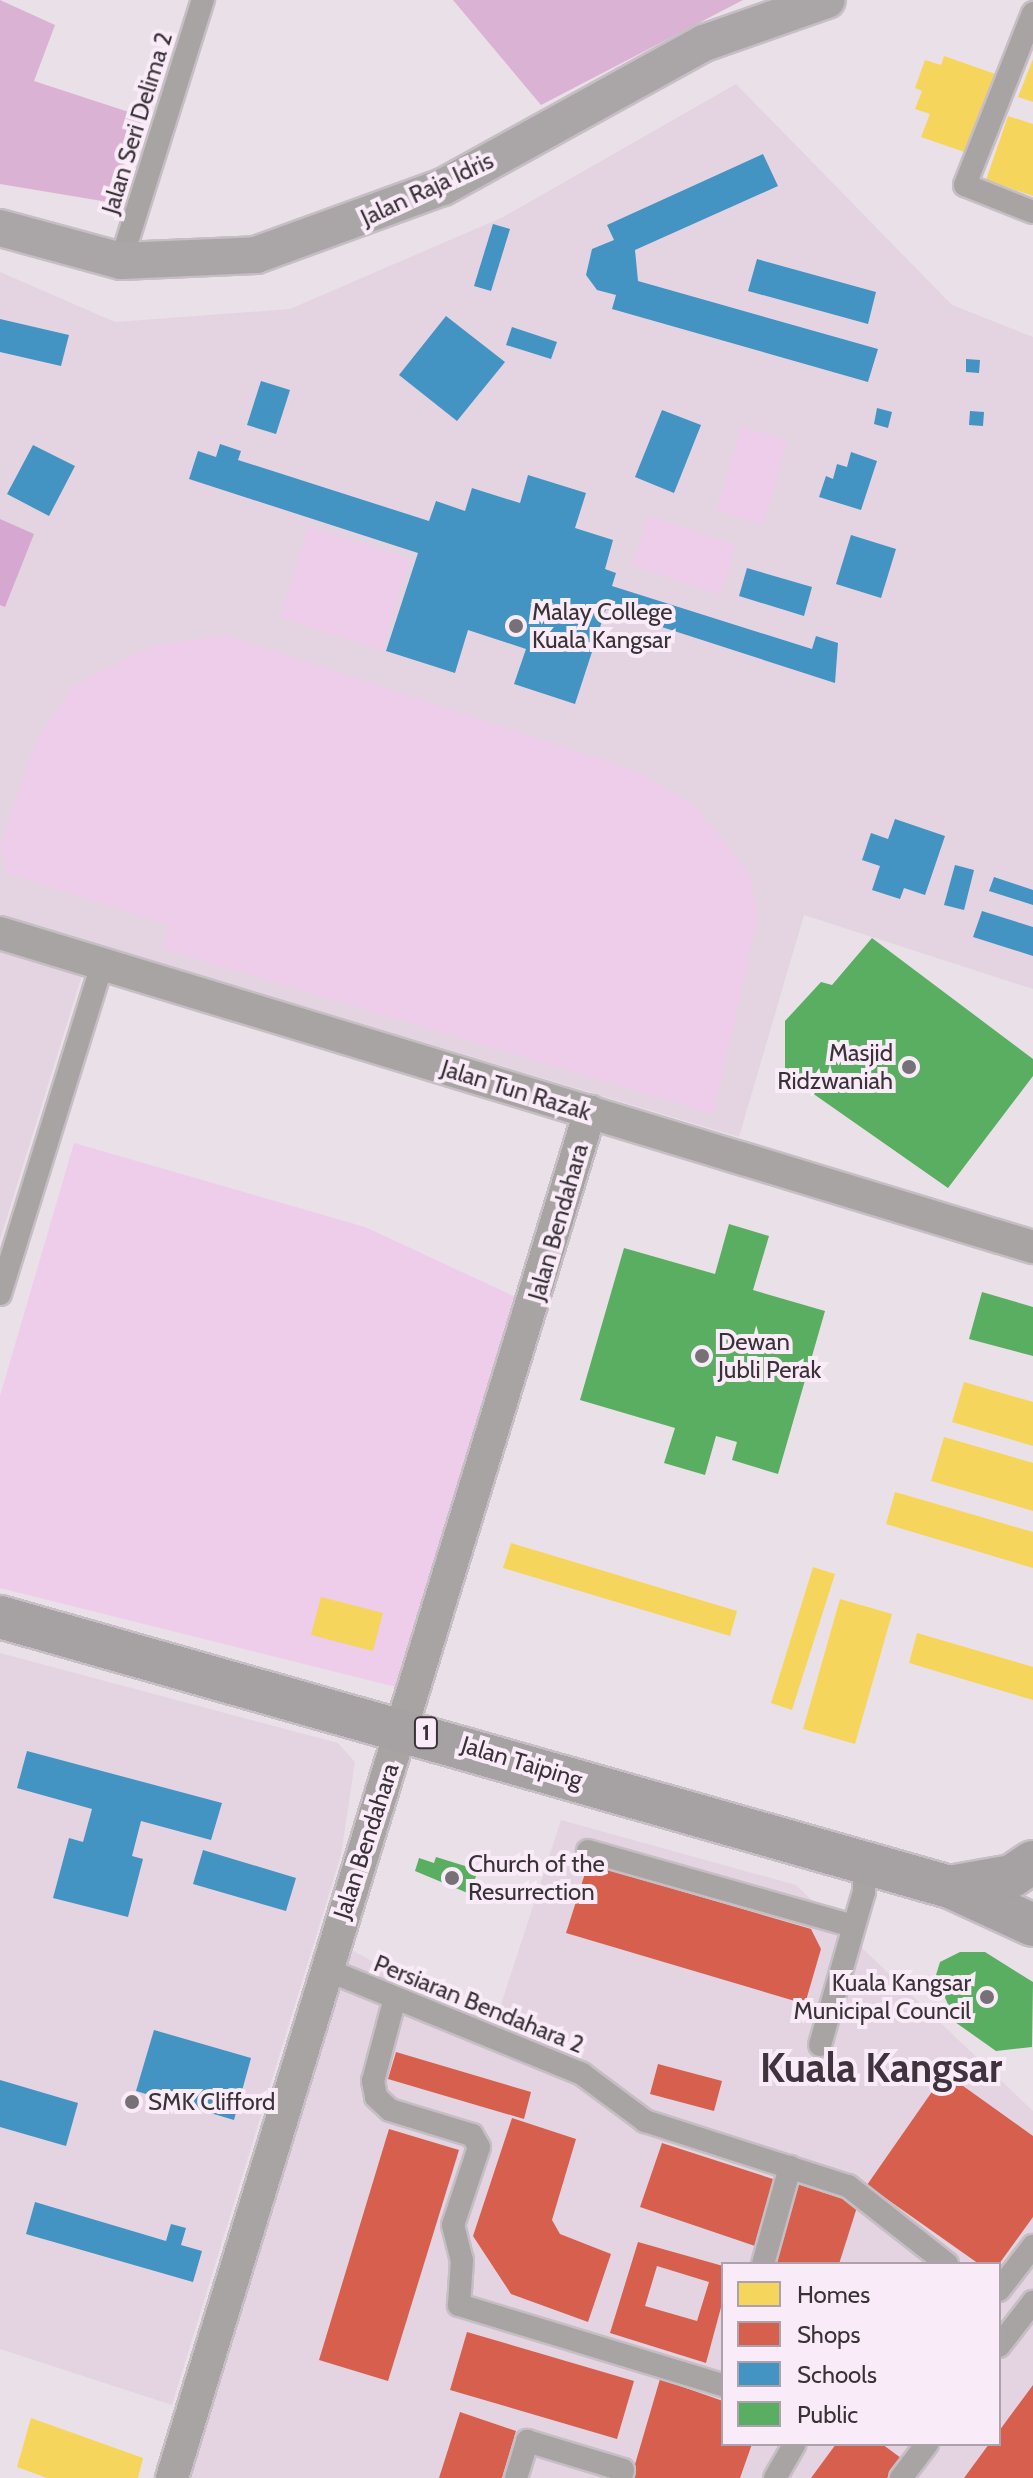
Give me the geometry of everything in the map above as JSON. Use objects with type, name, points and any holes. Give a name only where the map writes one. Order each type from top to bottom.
[{"type":"highway","name":"Jalan Taiping","points":[[0,1617],[403,1726],[871,1875],[950,1887]]},
{"type":"highway","points":[[950,1887],[1012,1876],[1033,1862]]},
{"type":"highway","name":"1","points":[[950,1887],[1033,1925]]},
{"type":"main road","name":"Jalan Raja Idris","points":[[0,228],[121,261],[256,255],[348,225],[443,187],[704,43],[827,0]]},
{"type":"street","name":"Jalan Seri Delima 2","points":[[121,261],[203,0]]},
{"type":"street","points":[[1033,13],[965,185],[1033,212]]},
{"type":"street","name":"Jalan Tun Razak","points":[[0,933],[1033,1247]]},
{"type":"street","points":[[0,1294],[102,965]]},
{"type":"street","name":"Jalan Bendahara","points":[[172,2478],[325,1969],[403,1726],[590,1112]]},
{"type":"street","points":[[588,1851],[853,1926]]},
{"type":"street","points":[[820,2045],[853,1926],[871,1875]]},
{"type":"street","name":"Persiaran Bendahara 2","points":[[325,1969],[582,2074],[636,2116],[848,2186],[944,2262]]},
{"type":"street","points":[[395,1998],[373,2081],[376,2097],[390,2110],[472,2135],[479,2147],[453,2225],[462,2260],[459,2305],[721,2384]]},
{"type":"street","points":[[764,2262],[790,2167]]},
{"type":"street","points":[[1001,2287],[1033,2246]]},
{"type":"street","points":[[1001,2343],[1033,2302]]},
{"type":"street","points":[[1001,2306],[1019,2320]]},
{"type":"street","points":[[516,2478],[527,2441],[623,2470],[621,2478]]},
{"type":"street","points":[[775,2478],[794,2446]]},
{"type":"street","points":[[901,2478],[925,2446]]},
{"type":"shaded area","points":[[0,0],[55,25],[34,81],[144,117],[108,202],[0,184]]},
{"type":"shaded area","points":[[453,0],[743,0],[541,105]]},
{"type":"shaded area","name":"Malay College Kuala Kangsar","points":[[736,84],[952,305],[1033,337],[1033,989],[804,915],[739,1137],[92,943],[0,1240],[0,272],[115,322],[290,309],[503,217]]},
{"type":"shaded area","points":[[741,427],[788,440],[764,524],[717,511]]},
{"type":"shaded area","points":[[649,516],[737,546],[720,595],[632,565]]},
{"type":"shaded area","points":[[0,519],[34,534],[5,607],[0,605]]},
{"type":"shaded area","points":[[308,527],[410,559],[382,650],[280,618]]},
{"type":"shaded area","points":[[225,635],[637,771],[696,807],[750,874],[758,918],[714,1114],[163,949],[169,925],[6,873],[0,845],[36,741],[73,686],[153,646]]},
{"type":"shaded area","points":[[74,1143],[365,1227],[520,1299],[433,1601],[396,1687],[0,1588],[0,1396]]},
{"type":"shaded area","name":"SMK Clifford","points":[[0,1653],[338,1743],[355,1762],[341,1855],[172,2405],[0,2349]]},
{"type":"shaded area","points":[[561,1820],[796,1885],[1033,2111],[1033,2478],[157,2478],[327,1937],[494,2026]]},
{"type":"building: Homes","points":[[944,56],[1001,76],[973,155],[921,137],[930,114],[915,109],[922,91],[915,88],[925,60],[941,65]]},
{"type":"building: Homes","points":[[1033,59],[1033,102],[1018,97]]},
{"type":"building: Homes","points":[[1008,116],[1033,124],[1033,196],[986,180]]},
{"type":"building: Homes","points":[[964,1382],[1033,1402],[1033,1446],[952,1422]]},
{"type":"building: Homes","points":[[944,1437],[1033,1463],[1033,1511],[931,1481]]},
{"type":"building: Homes","points":[[895,1492],[1033,1532],[1033,1568],[886,1524]]},
{"type":"building: Homes","points":[[511,1543],[737,1611],[730,1636],[503,1568]]},
{"type":"building: Homes","points":[[813,1567],[835,1574],[792,1710],[771,1703]]},
{"type":"building: Homes","points":[[321,1597],[383,1613],[373,1651],[311,1635]]},
{"type":"building: Homes","points":[[840,1599],[892,1614],[855,1744],[803,1729]]},
{"type":"building: Homes","points":[[917,1633],[1033,1667],[1033,1700],[909,1663]]},
{"type":"building: Homes","points":[[31,2418],[143,2458],[138,2478],[47,2478],[17,2467]]},
{"type":"building: Shops","points":[[588,1864],[811,1929],[821,1949],[805,2004],[566,1933]]},
{"type":"building: Shops","points":[[396,2052],[531,2092],[524,2119],[388,2079]]},
{"type":"building: Shops","points":[[658,2064],[722,2081],[714,2111],[650,2094]]},
{"type":"building: Shops","points":[[945,2073],[1033,2136],[1033,2217],[1000,2262],[976,2262],[867,2185]]},
{"type":"building: Shops","points":[[512,2118],[576,2139],[552,2220],[560,2234],[611,2254],[588,2322],[511,2294],[473,2236]]},
{"type":"building: Shops","points":[[389,2129],[459,2150],[388,2381],[319,2360]]},
{"type":"building: Shops","points":[[662,2143],[776,2180],[755,2246],[640,2207]]},
{"type":"building: Shops","points":[[797,2184],[858,2204],[840,2262],[775,2262]]},
{"type":"building: Shops","points":[[638,2242],[721,2265],[721,2307],[706,2363],[610,2333]],"holes":[[[657,2266],[709,2282],[697,2321],[645,2306]]]},
{"type":"building: Shops","points":[[467,2332],[634,2381],[617,2439],[450,2390]]},
{"type":"building: Shops","points":[[660,2379],[721,2400],[721,2446],[751,2446],[740,2478],[631,2478]]},
{"type":"building: Shops","points":[[1033,2385],[1033,2478],[964,2478],[988,2446],[1001,2446],[1001,2428]]},
{"type":"building: Shops","points":[[460,2412],[516,2431],[502,2478],[439,2478]]},
{"type":"building: Shops","points":[[835,2446],[885,2446],[901,2458],[887,2478],[811,2478]]},
{"type":"building: Schools","points":[[763,154],[778,186],[635,250],[638,281],[878,349],[868,382],[612,309],[616,295],[597,290],[586,275],[592,249],[614,240],[607,225]]},
{"type":"building: Schools","points":[[493,224],[510,229],[491,291],[474,286]]},
{"type":"building: Schools","points":[[757,259],[876,292],[868,324],[748,291]]},
{"type":"building: Schools","points":[[446,316],[505,362],[457,421],[399,375]]},
{"type":"building: Schools","points":[[0,319],[69,335],[61,366],[0,352]]},
{"type":"building: Schools","points":[[512,327],[557,342],[551,359],[506,345]]},
{"type":"building: Schools","points":[[966,359],[980,360],[979,373],[966,372]]},
{"type":"building: Schools","points":[[261,381],[290,390],[276,434],[247,425]]},
{"type":"building: Schools","points":[[877,408],[892,412],[888,428],[874,424]]},
{"type":"building: Schools","points":[[662,410],[701,425],[674,493],[635,477]]},
{"type":"building: Schools","points":[[970,411],[984,412],[983,426],[969,425]]},
{"type":"building: Schools","points":[[220,444],[241,451],[238,460],[429,521],[436,501],[465,511],[472,488],[520,503],[528,475],[586,493],[575,528],[613,540],[605,569],[616,573],[612,586],[812,649],[816,636],[838,643],[835,683],[606,609],[575,704],[514,684],[526,649],[468,630],[455,673],[386,651],[418,553],[189,479],[198,451],[216,457]]},
{"type":"building: Schools","points":[[33,445],[75,466],[49,516],[7,494]]},
{"type":"building: Schools","points":[[851,452],[877,461],[861,510],[819,497],[826,476],[833,479],[837,464],[847,467]]},
{"type":"building: Schools","points":[[851,535],[896,549],[881,598],[836,584]]},
{"type":"building: Schools","points":[[747,568],[812,587],[804,616],[739,596]]},
{"type":"building: Schools","points":[[895,819],[945,836],[925,895],[904,888],[900,899],[872,890],[880,866],[862,860],[871,833],[888,839]]},
{"type":"building: Schools","points":[[955,865],[974,870],[964,910],[944,905]]},
{"type":"building: Schools","points":[[994,877],[1033,890],[1033,905],[989,891]]},
{"type":"building: Schools","points":[[982,911],[1033,927],[1033,956],[973,937]]},
{"type":"building: Schools","points":[[27,1751],[222,1803],[211,1840],[141,1821],[132,1856],[143,1859],[128,1917],[53,1898],[69,1838],[83,1842],[92,1809],[17,1788]]},
{"type":"building: Schools","points":[[203,1850],[296,1878],[286,1911],[193,1884]]},
{"type":"building: Schools","points":[[154,2030],[251,2058],[234,2120],[136,2091]]},
{"type":"building: Schools","points":[[0,2080],[78,2103],[66,2146],[0,2127]]},
{"type":"building: Schools","points":[[35,2202],[166,2241],[171,2224],[186,2228],[181,2245],[202,2251],[193,2282],[26,2234]]},
{"type":"building: Public","name":"Masjid Ridzwaniah","points":[[872,938],[1033,1059],[1033,1076],[948,1188],[785,1074],[785,1021],[821,982],[832,985]]},
{"type":"building: Public","name":"Dewan Jubli Perak","points":[[729,1224],[769,1236],[753,1290],[825,1311],[778,1474],[732,1460],[737,1442],[716,1436],[705,1475],[664,1463],[675,1428],[580,1400],[624,1248],[715,1274]]},
{"type":"building: Public","points":[[982,1292],[1033,1307],[1033,1356],[969,1339]]},
{"type":"building: Public","name":"Church of the Resurrection","points":[[436,1857],[478,1870],[470,1894],[415,1871],[419,1858],[434,1863]]},
{"type":"building: Public","name":"Kuala Kangsar Municipal Council","points":[[960,1952],[985,1952],[1033,1982],[1032,2047],[996,2051],[955,2022],[936,1975],[940,1962]]},
{"type":"place","name":"Malay College Kuala Kangsar","points":[[516,626]]},
{"type":"place","name":"Masjid Ridzwaniah","points":[[909,1067]]},
{"type":"place","name":"Dewan Jubli Perak","points":[[702,1356]]},
{"type":"place","name":"Church of the Resurrection","points":[[452,1878]]},
{"type":"place","name":"Kuala Kangsar Municipal Council","points":[[987,1997]]},
{"type":"place","name":"SMK Clifford","points":[[132,2102]]},
{"type":"district","name":"Kuala Kangsar","points":[[881,2068]]}]
